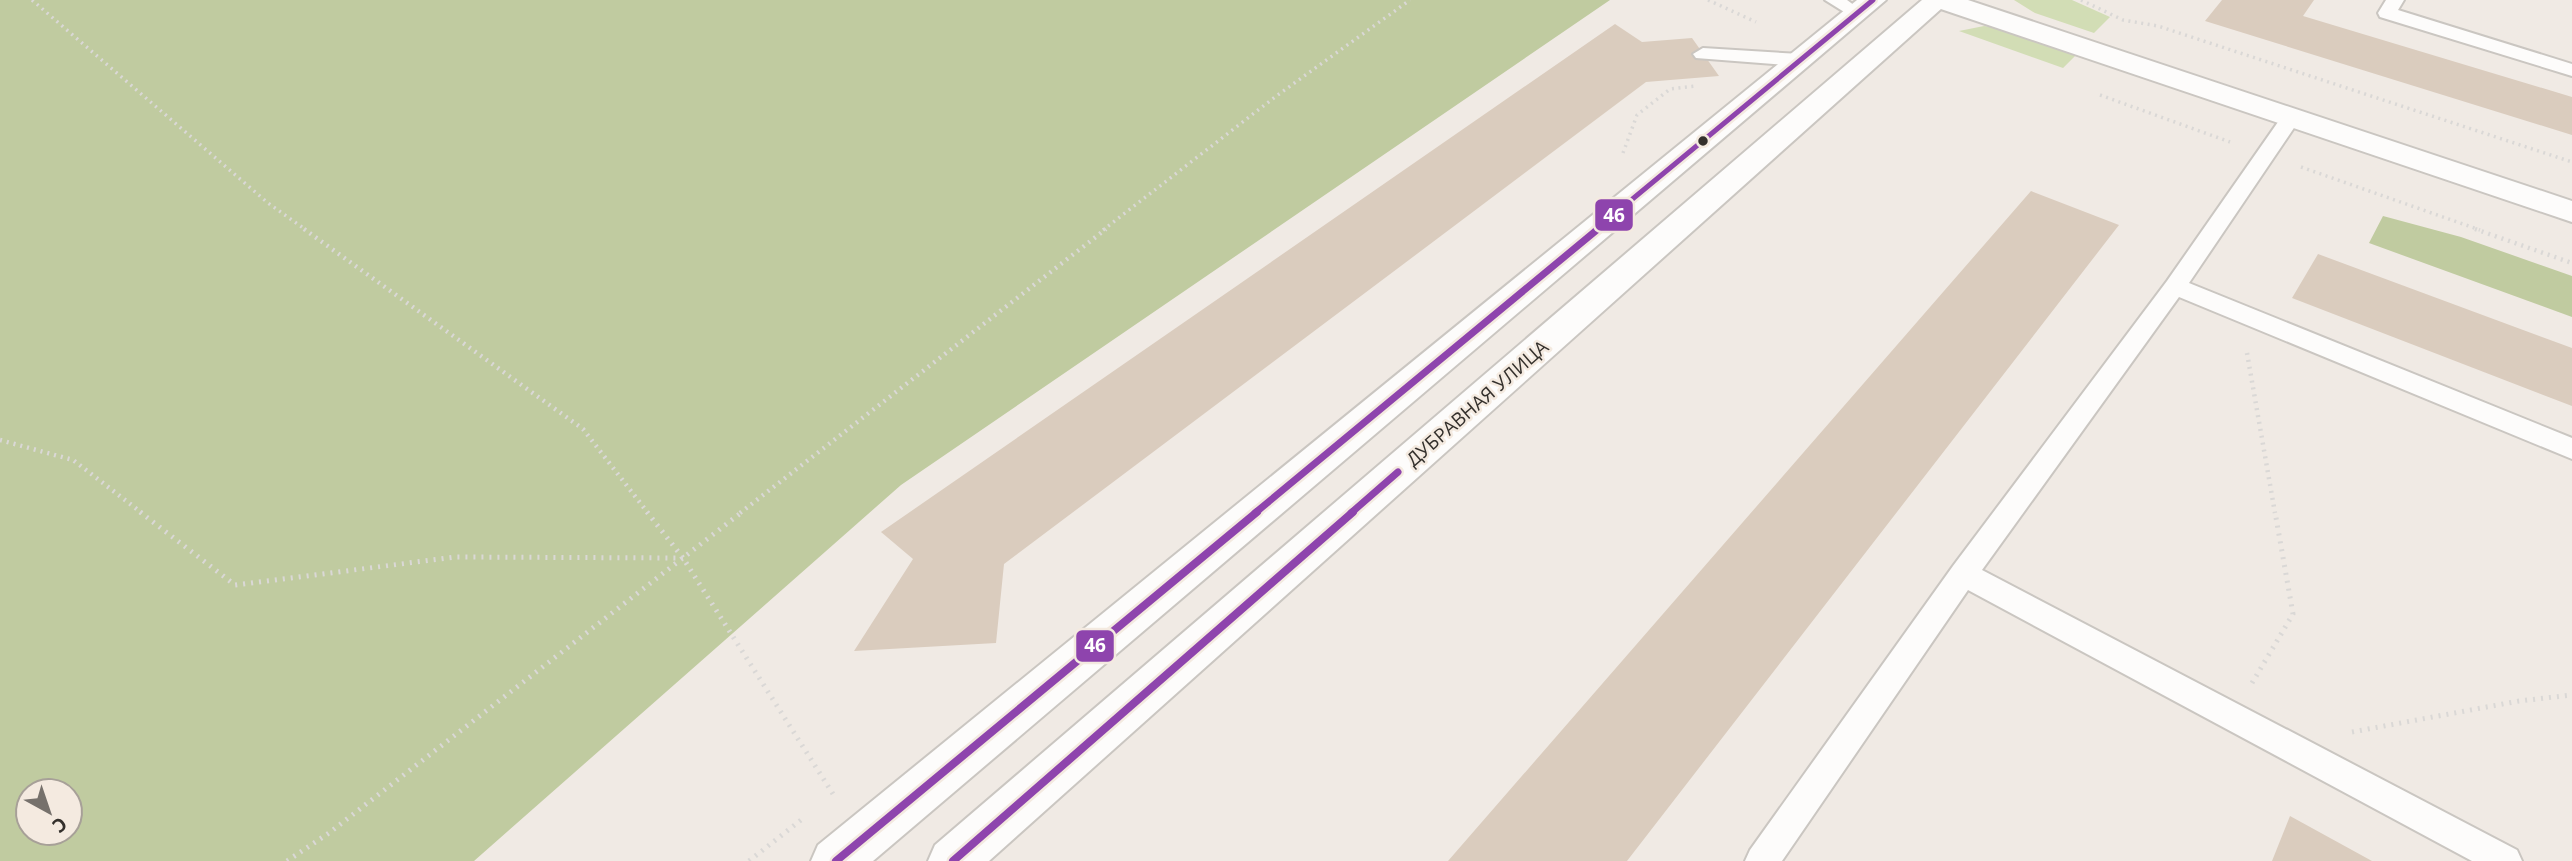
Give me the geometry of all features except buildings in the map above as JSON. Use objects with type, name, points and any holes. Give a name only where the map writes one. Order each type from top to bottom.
[{"type":"street","points":[[1939,0],[2292,116],[2572,212]]},
{"type":"street","name":"ДУБРАВНАЯ УЛИЦА","points":[[953,861],[1939,0]]},
{"type":"street","points":[[836,861],[1800,61],[1855,5]]},
{"type":"lane","points":[[2395,0],[2387,13],[2572,70]]},
{"type":"lane","points":[[1703,54],[1800,61]]},
{"type":"lane","points":[[1762,861],[1963,574],[2175,286],[2292,116]]},
{"type":"lane","points":[[2175,286],[2572,449]]},
{"type":"lane","points":[[1963,574],[2505,861]]},
{"type":"path","points":[[32,0],[268,203],[583,429],[683,558],[833,794]]},
{"type":"path","points":[[286,861],[329,833],[1275,97],[1410,0]]},
{"type":"path","points":[[2081,0],[2123,20],[2158,26],[2572,162]]},
{"type":"path","points":[[2096,94],[2572,263]]},
{"type":"path","points":[[2232,717],[2293,614],[2240,313]]},
{"type":"path","points":[[0,440],[73,460],[234,585],[456,557],[683,558]]},
{"type":"path","points":[[2283,744],[2519,701],[2572,695]]},
{"type":"green space","points":[[0,0],[1610,0],[901,485],[474,861],[0,861]]},
{"type":"green space","points":[[2014,0],[2072,0],[2110,17],[2094,33],[2035,13]]},
{"type":"green space","points":[[1984,26],[2005,29],[2077,54],[2063,68],[1959,31]]},
{"type":"green space","points":[[2383,216],[2461,237],[2572,276],[2572,317],[2369,243]]},
{"type":"transit line","name":"46","points":[[836,861],[1873,0]]},
{"type":"transit line","name":"46","points":[[953,861],[1398,472]]}]
